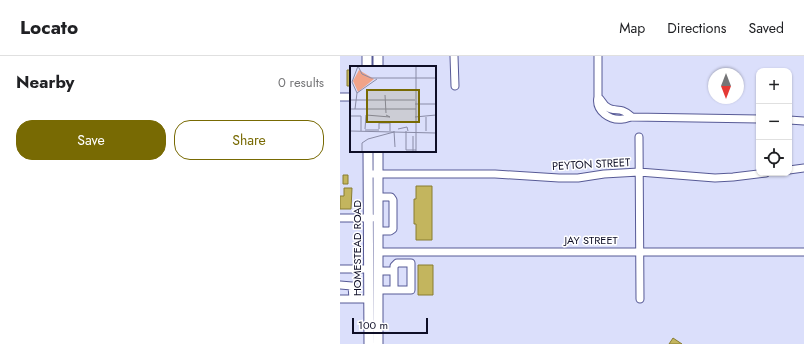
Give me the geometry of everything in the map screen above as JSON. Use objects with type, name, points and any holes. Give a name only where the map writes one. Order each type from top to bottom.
[{"type":"main road","name":"HOMESTEAD ROAD","points":[[368,152],[378,197],[373,218],[378,232],[378,344]]},
{"type":"main road","name":"HOMESTEAD ROAD","points":[[369,344],[368,269],[373,218],[373,174],[378,152]]},
{"type":"street","points":[[454,56],[455,86]]},
{"type":"street","points":[[598,56],[598,97],[604,105],[611,110],[623,111],[632,116],[756,119]]},
{"type":"street","points":[[792,120],[804,121]]},
{"type":"street","points":[[639,137],[640,299]]},
{"type":"street","points":[[792,170],[804,168]]},
{"type":"street","name":"PEYTON STREET","points":[[373,174],[495,174],[559,178],[578,178],[604,174],[639,172],[715,178],[756,174]]},
{"type":"street","points":[[378,197],[391,197],[393,200],[393,229],[390,232],[378,232]]},
{"type":"street","points":[[340,218],[373,218]]},
{"type":"street","name":"JAY STREET","points":[[378,252],[804,252]]},
{"type":"street","points":[[400,252],[400,263]]},
{"type":"street","points":[[378,290],[394,290],[411,290],[410,263],[400,263],[394,266],[394,290]]},
{"type":"street","points":[[340,269],[368,269]]},
{"type":"street","points":[[378,271],[394,271]]},
{"type":"street","points":[[340,285],[352,286],[353,299]]},
{"type":"street","points":[[340,299],[369,299]]},
{"type":"building","points":[[347,70],[350,70],[350,86],[347,86]]},
{"type":"building","points":[[343,175],[348,175],[348,184],[343,184]]},
{"type":"building","points":[[416,186],[432,186],[432,240],[416,240],[416,224],[414,224],[414,199],[416,199]]},
{"type":"building","points":[[344,188],[352,188],[351,209],[340,209],[340,196],[344,196]]},
{"type":"building","points":[[418,265],[433,265],[433,295],[418,295]]},
{"type":"building","points":[[673,338],[682,344],[669,344]]}]
